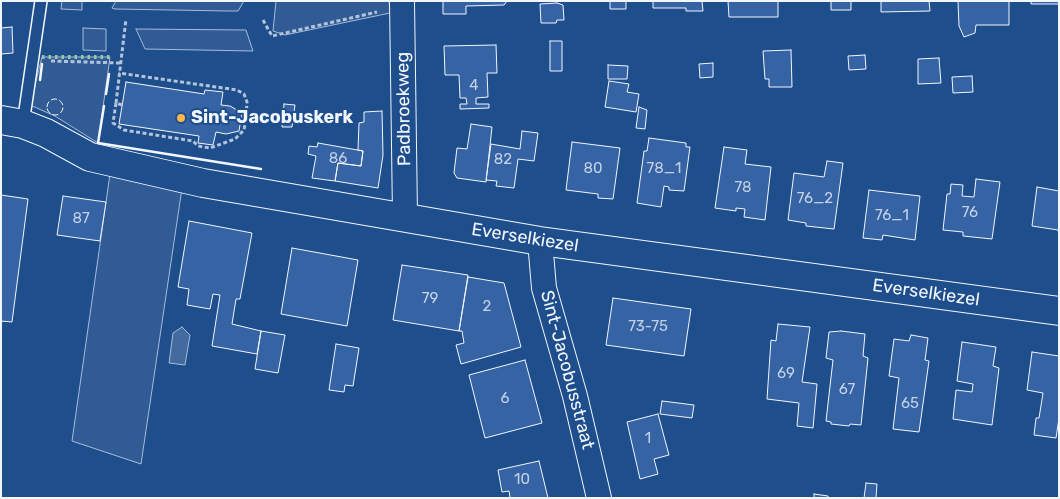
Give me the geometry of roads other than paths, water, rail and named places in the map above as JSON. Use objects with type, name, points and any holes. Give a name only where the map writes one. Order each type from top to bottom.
[{"type":"street","name":"Padbroekweg","points":[[402,6],[405,217]]},
{"type":"street","name":"Everselkiezel","points":[[12,122],[46,133],[90,157],[117,165],[203,183],[540,241],[1059,311]]},
{"type":"street","name":"Sint-Jacobusstraat","points":[[540,241],[544,288],[575,396],[599,498]]},
{"type":"lane","points":[[12,122],[33,61],[41,1]]},
{"type":"place","name":"Sint-Jacobuskerk","points":[[181,118]]}]
